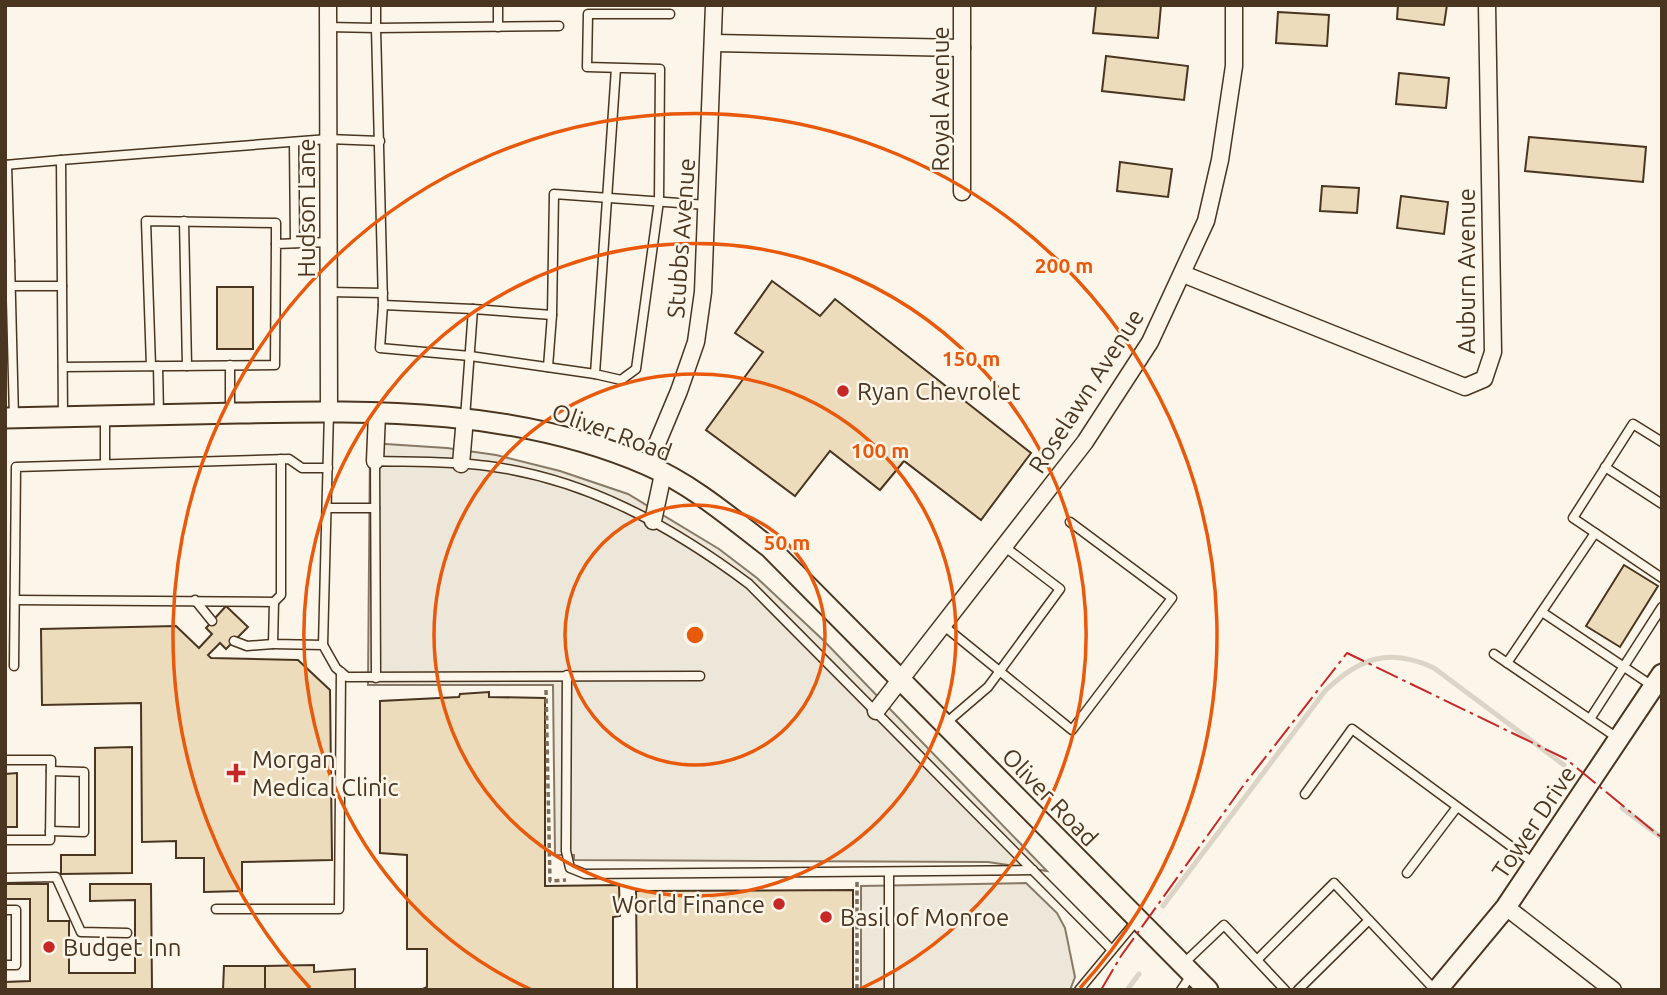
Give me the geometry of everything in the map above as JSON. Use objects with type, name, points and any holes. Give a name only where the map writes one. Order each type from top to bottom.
[{"type":"street","name":"Hudson Lane","points":[[328,5],[330,411]]},
{"type":"street","name":"Stubbs Avenue","points":[[653,521],[655,470],[696,342],[703,292],[715,5]]},
{"type":"street","name":"Royal Avenue","points":[[962,5],[962,192]]},
{"type":"street","name":"Roselawn Avenue","points":[[876,711],[1085,442],[1150,342],[1206,221],[1220,160],[1234,66],[1234,5]]},
{"type":"street","name":"Auburn Avenue","points":[[1183,274],[1465,387],[1485,379],[1493,352],[1487,5]]},
{"type":"street","points":[[715,43],[962,48]]},
{"type":"street","name":"Oliver Road","points":[[9,418],[330,411],[486,419],[558,434],[655,470],[706,498],[770,548],[1137,920],[1185,976],[1208,990]]},
{"type":"street","points":[[375,461],[377,414]]},
{"type":"street","points":[[461,464],[465,418]]},
{"type":"street","name":"Tower Drive","points":[[1436,990],[1506,907],[1658,681]]},
{"type":"street","points":[[1506,907],[1613,990]]},
{"type":"lane","points":[[376,5],[383,293],[380,348],[470,356],[621,380],[636,369],[659,201],[660,69],[587,67],[588,14],[670,14]]},
{"type":"lane","points":[[498,5],[498,27]]},
{"type":"lane","points":[[328,27],[559,26]]},
{"type":"lane","points":[[594,374],[609,196],[615,68]]},
{"type":"lane","points":[[9,418],[10,286],[6,165],[328,139],[380,141]]},
{"type":"lane","points":[[294,142],[295,243]]},
{"type":"lane","points":[[61,160],[64,417]]},
{"type":"lane","points":[[548,367],[552,315],[554,194],[707,205]]},
{"type":"lane","points":[[63,367],[155,366],[187,366],[230,365],[275,365],[276,223],[146,221],[155,366],[159,415]]},
{"type":"lane","points":[[184,221],[187,366]]},
{"type":"lane","points":[[276,244],[329,242]]},
{"type":"lane","points":[[10,286],[62,286]]},
{"type":"lane","points":[[329,292],[383,293]]},
{"type":"lane","points":[[383,305],[552,315]]},
{"type":"lane","points":[[465,418],[472,309]]},
{"type":"lane","points":[[230,365],[230,413]]},
{"type":"lane","points":[[330,411],[323,645],[347,677],[700,676]]},
{"type":"lane","points":[[104,462],[106,416]]},
{"type":"lane","points":[[1662,442],[1633,424],[1573,518],[1662,578]]},
{"type":"lane","points":[[273,645],[274,602],[281,595],[281,459]]},
{"type":"lane","points":[[14,666],[16,467],[104,462],[289,459],[302,468],[328,468]]},
{"type":"lane","points":[[376,678],[375,461],[461,464],[563,482],[615,501],[703,551],[749,584],[1110,948]]},
{"type":"lane","points":[[1605,467],[1662,504]]},
{"type":"lane","points":[[327,508],[375,508]]},
{"type":"lane","points":[[944,626],[1072,730],[1172,598],[1070,522]]},
{"type":"lane","points":[[1507,663],[1595,533]]},
{"type":"lane","points":[[945,724],[988,687],[1060,589],[1005,547]]},
{"type":"lane","points":[[15,600],[274,602]]},
{"type":"lane","points":[[195,600],[212,621]]},
{"type":"lane","points":[[1590,719],[1662,607]]},
{"type":"lane","points":[[1542,612],[1624,667],[1658,681]]},
{"type":"lane","points":[[234,641],[247,646],[323,645]]},
{"type":"lane","points":[[1494,654],[1619,738]]},
{"type":"lane","points":[[216,909],[339,909],[341,672]]},
{"type":"lane","points":[[567,675],[566,851],[570,868],[585,874],[1033,870]]},
{"type":"lane","points":[[1305,794],[1352,729],[1535,864]]},
{"type":"lane","points":[[5,760],[51,760],[50,840],[5,840]]},
{"type":"lane","points":[[50,831],[84,832],[84,772],[51,771]]},
{"type":"lane","points":[[1407,873],[1457,807]]},
{"type":"lane","points":[[889,872],[889,990]]},
{"type":"lane","points":[[5,878],[56,877],[82,932],[127,933]]},
{"type":"lane","points":[[1257,960],[1334,883],[1436,990]]},
{"type":"lane","points":[[5,910],[16,910],[16,965],[5,965]]},
{"type":"lane","points":[[1079,990],[1110,948],[1137,920]]},
{"type":"lane","points":[[1298,990],[1369,920]]},
{"type":"lane","points":[[1185,976],[1224,925],[1285,990]]},
{"type":"path","points":[[534,690],[548,690],[550,881],[572,880]]},
{"type":"path","points":[[844,882],[857,882],[857,990]]},
{"type":"shaded area","points":[[370,443],[447,448],[496,455],[560,471],[628,494],[719,549],[757,578],[823,640],[1047,871],[988,862],[574,860],[574,855],[555,855],[553,685],[368,685]]},
{"type":"shaded area","points":[[1026,883],[1057,913],[1065,928],[1075,977],[1070,990],[861,990],[861,886]]},
{"type":"building","points":[[1096,5],[1161,5],[1158,38],[1093,33]]},
{"type":"building","points":[[1398,5],[1447,5],[1444,25],[1397,19]]},
{"type":"building","points":[[1278,12],[1329,15],[1327,46],[1276,43]]},
{"type":"building","points":[[1106,56],[1188,66],[1184,100],[1102,91]]},
{"type":"building","points":[[1399,73],[1449,78],[1446,108],[1396,104]]},
{"type":"building","points":[[1529,137],[1646,147],[1643,182],[1525,171]]},
{"type":"building","points":[[1120,162],[1172,169],[1168,197],[1117,191]]},
{"type":"building","points":[[1322,186],[1359,188],[1357,213],[1320,211]]},
{"type":"building","points":[[1401,196],[1448,202],[1444,234],[1397,228]]},
{"type":"building","name":"Ryan Chevrolet","points":[[772,281],[820,316],[835,299],[1031,453],[981,520],[904,461],[880,490],[830,451],[795,496],[706,430],[763,352],[735,333]]},
{"type":"building","points":[[217,287],[253,287],[253,349],[217,349]]},
{"type":"building","points":[[1624,565],[1658,586],[1620,647],[1586,626]]},
{"type":"building","name":"Morgan Medical Clinic","points":[[226,606],[248,627],[226,649],[220,643],[208,655],[211,658],[298,660],[330,690],[332,860],[242,862],[242,891],[204,892],[204,858],[176,858],[176,841],[142,842],[141,703],[42,705],[41,629],[176,626],[199,648],[212,634],[206,628]]},
{"type":"building","points":[[489,692],[489,697],[545,698],[545,886],[619,885],[620,916],[613,917],[613,990],[421,990],[427,987],[427,949],[407,949],[407,855],[380,853],[380,701],[459,697],[460,694]]},
{"type":"building","points":[[132,747],[132,873],[61,874],[61,855],[95,855],[95,748]]},
{"type":"building","points":[[17,773],[17,827],[5,827],[5,774]]},
{"type":"building","name":"Budget Inn","points":[[5,884],[48,884],[48,921],[69,921],[69,973],[135,973],[135,900],[90,901],[90,884],[151,884],[152,990],[5,990],[5,982],[30,981],[30,899],[5,899]]},
{"type":"building","points":[[853,890],[853,990],[637,990],[636,891]]},
{"type":"building","points":[[314,965],[314,972],[355,969],[355,990],[265,990],[265,966]]},
{"type":"building","points":[[224,966],[265,966],[265,990],[223,990]]},
{"type":"waterway","points":[[1163,906],[1325,691],[1350,671],[1375,659],[1403,658],[1434,668],[1564,765]]},
{"type":"waterway","points":[[1622,808],[1662,838]]},
{"type":"waterway","points":[[1127,990],[1139,974]]},
{"type":"power","points":[[1101,990],[1121,956],[1243,786],[1347,653],[1566,759],[1662,838]]},
{"type":"place","name":"Ryan Chevrolet","points":[[843,391]]},
{"type":"place","name":"Morgan Medical Clinic","points":[[236,773]]},
{"type":"place","name":"World Finance","points":[[779,904]]},
{"type":"place","name":"Basil of Monroe","points":[[826,917]]},
{"type":"place","name":"Budget Inn","points":[[49,947]]}]
